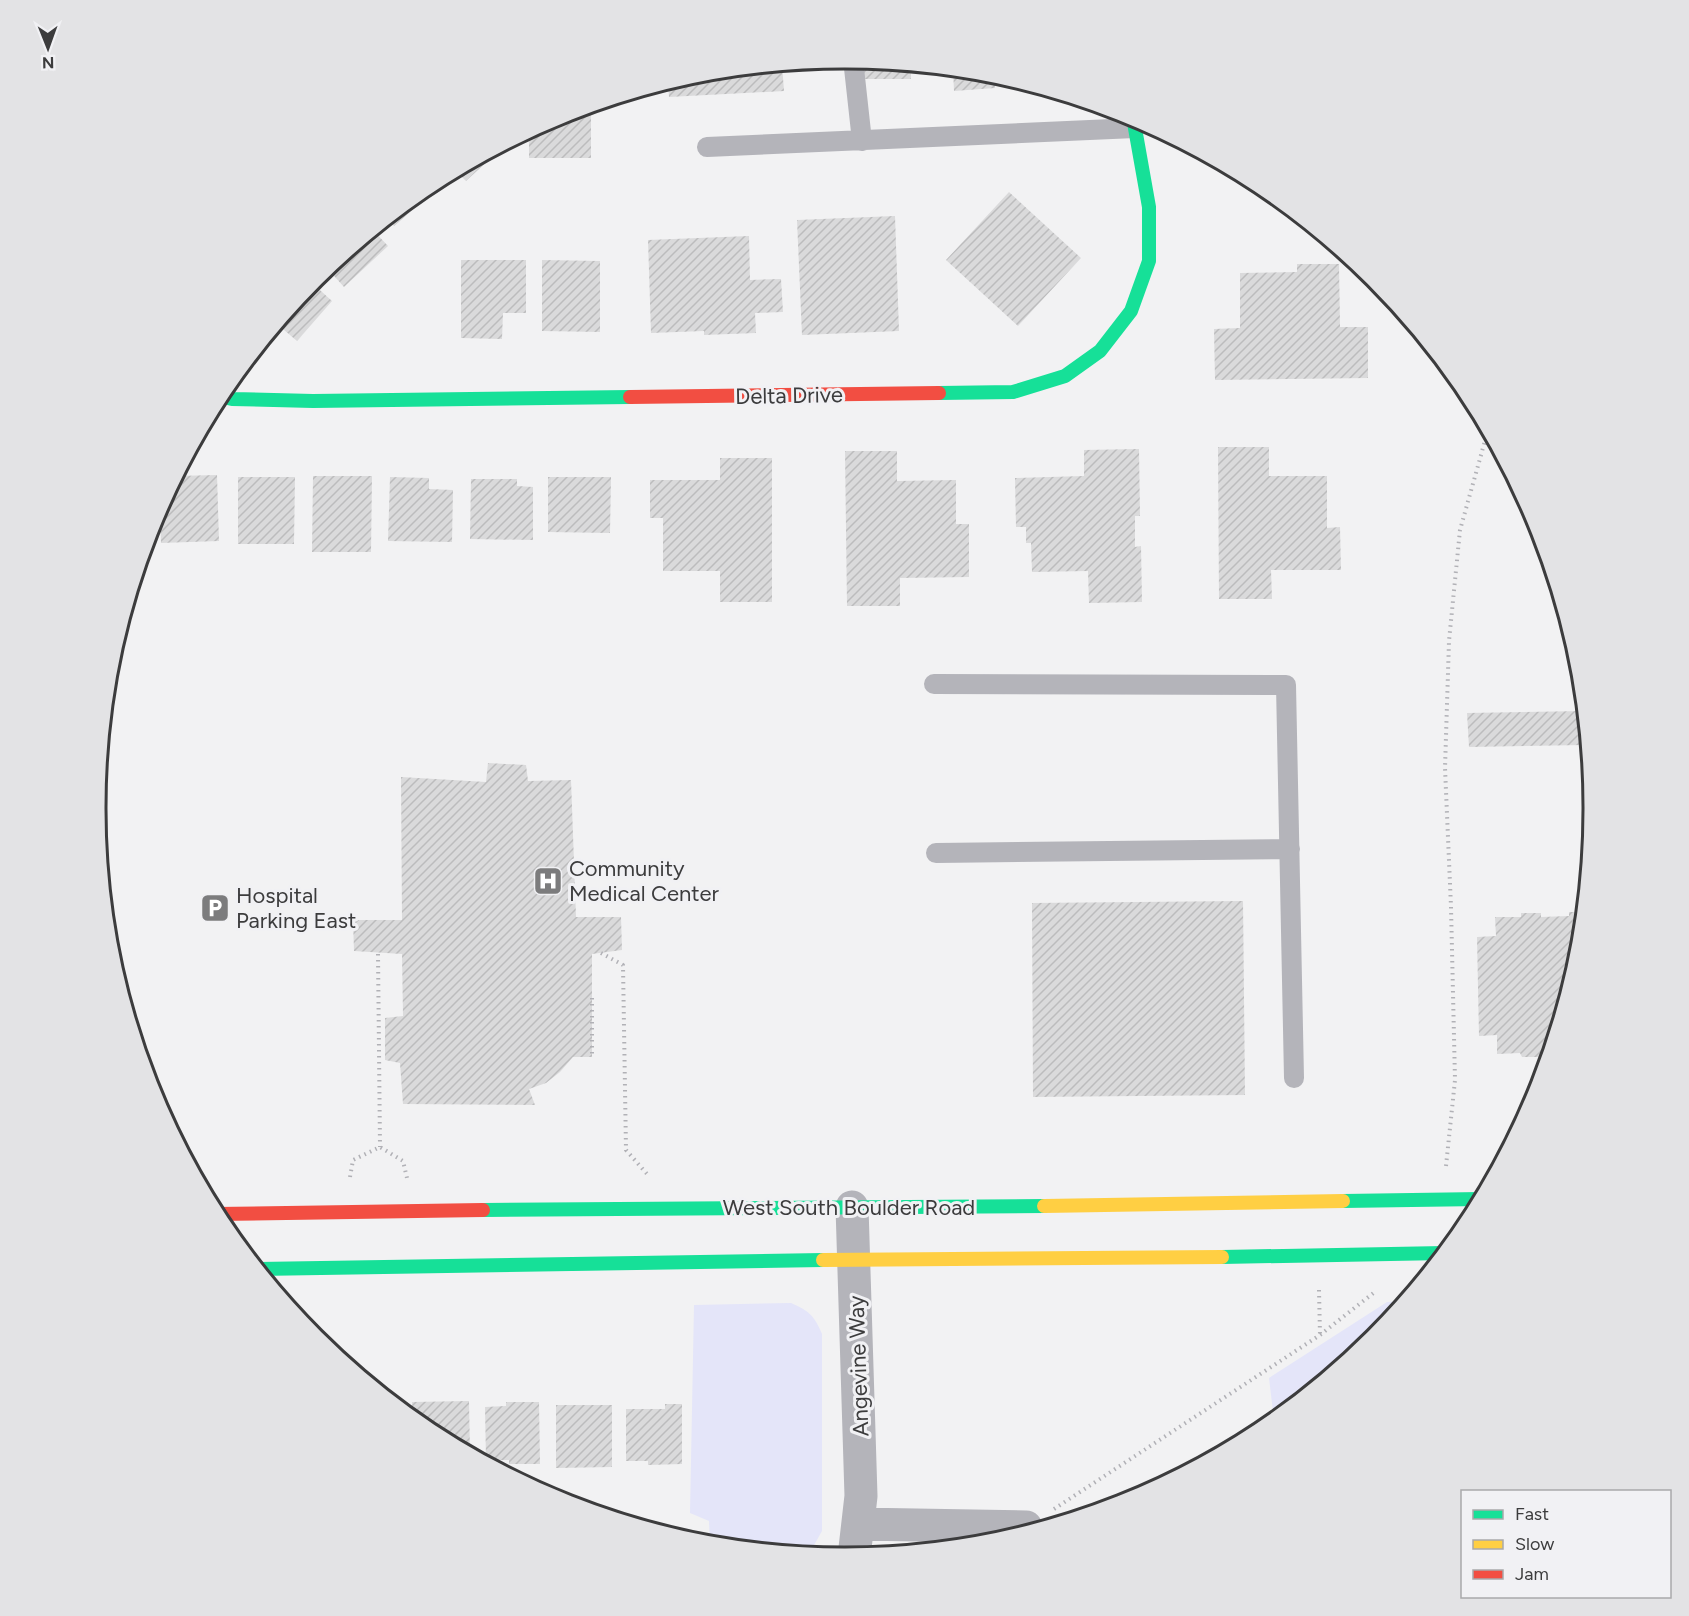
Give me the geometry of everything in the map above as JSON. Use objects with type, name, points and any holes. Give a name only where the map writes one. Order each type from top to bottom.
[{"type":"main road","name":"Delta Drive","points":[[229,398],[313,401],[1013,392],[1065,376],[1100,351],[1131,311],[1149,261],[1149,207],[1135,129]]},
{"type":"main road","name":"West South Boulder Road","points":[[227,1214],[1471,1199]]},
{"type":"main road","points":[[267,1269],[855,1259],[1318,1257],[1434,1253]]},
{"type":"street","name":"Angevine Way","points":[[852,1207],[861,1496],[855,1547]]},
{"type":"street","points":[[858,1524],[1015,1527]]},
{"type":"lane","points":[[854,69],[862,141]]},
{"type":"lane","points":[[707,147],[862,141],[1121,123]]},
{"type":"lane","points":[[934,684],[1286,685],[1294,1078]]},
{"type":"lane","points":[[936,853],[1290,849]]},
{"type":"path","points":[[1446,1172],[1455,1080],[1445,768],[1449,641],[1460,530],[1485,441]]},
{"type":"path","points":[[601,953],[623,965],[626,1150],[654,1182]]},
{"type":"path","points":[[378,954],[380,1147]]},
{"type":"path","points":[[592,998],[592,1057]]},
{"type":"path","points":[[380,1147],[403,1161],[409,1184]]},
{"type":"path","points":[[348,1185],[353,1160],[380,1147]]},
{"type":"path","points":[[1318,1257],[1320,1335]]},
{"type":"path","points":[[1032,1523],[1320,1335],[1381,1287]]},
{"type":"shaded area","points":[[1387,1302],[1394,1302],[1332,1364],[1273,1409],[1269,1378]]},
{"type":"shaded area","points":[[791,1303],[810,1314],[822,1334],[822,1531],[814,1546],[748,1541],[710,1535],[709,1521],[690,1513],[694,1305]]},
{"type":"building","points":[[863,70],[911,72],[911,79],[863,79]]},
{"type":"building","points":[[783,72],[784,91],[669,97],[669,90],[700,83]]},
{"type":"building","points":[[953,77],[995,84],[995,88],[954,91]]},
{"type":"building","points":[[591,114],[591,158],[529,158],[529,140]]},
{"type":"building","points":[[487,162],[466,181],[462,177]]},
{"type":"building","points":[[1009,192],[1081,258],[1018,326],[946,260]]},
{"type":"building","points":[[416,207],[394,226],[392,224]]},
{"type":"building","points":[[895,216],[899,331],[802,335],[797,220]]},
{"type":"building","points":[[378,235],[388,246],[344,287],[333,275]]},
{"type":"building","points":[[749,236],[750,280],[781,279],[783,312],[755,313],[756,333],[704,335],[704,331],[651,333],[648,240]]},
{"type":"building","points":[[461,260],[526,260],[526,313],[503,313],[502,339],[461,338]]},
{"type":"building","points":[[542,260],[600,261],[600,332],[542,331]]},
{"type":"building","points":[[1297,264],[1339,264],[1340,327],[1368,327],[1368,378],[1215,380],[1214,329],[1240,328],[1240,273],[1297,272]]},
{"type":"building","points":[[319,289],[332,301],[297,341],[283,329]]},
{"type":"building","points":[[1218,447],[1269,447],[1269,476],[1327,476],[1327,528],[1340,527],[1341,570],[1271,570],[1272,599],[1219,599]]},
{"type":"building","points":[[1139,449],[1140,516],[1135,516],[1135,547],[1141,546],[1142,602],[1089,603],[1088,571],[1032,572],[1031,543],[1026,543],[1026,527],[1016,527],[1015,478],[1084,476],[1084,450]]},
{"type":"building","points":[[845,451],[897,451],[897,481],[956,480],[956,524],[969,524],[969,577],[900,578],[900,606],[847,606]]},
{"type":"building","points":[[720,458],[772,458],[772,602],[720,602],[720,571],[663,571],[663,518],[650,518],[650,480],[720,480]]},
{"type":"building","points":[[217,475],[219,541],[161,543],[161,529],[185,476]]},
{"type":"building","points":[[313,476],[372,476],[371,552],[312,552]]},
{"type":"building","points":[[238,477],[295,477],[294,544],[238,544]]},
{"type":"building","points":[[390,477],[429,478],[429,489],[453,490],[452,542],[388,541]]},
{"type":"building","points":[[548,477],[611,477],[610,533],[548,532]]},
{"type":"building","points":[[471,479],[517,479],[517,486],[533,487],[533,540],[470,539]]},
{"type":"building","points":[[1577,711],[1580,745],[1469,747],[1467,713]]},
{"type":"building","name":"Community Medical Center","points":[[488,763],[526,765],[528,781],[571,780],[576,917],[621,917],[622,950],[592,954],[592,1057],[573,1057],[546,1083],[529,1089],[535,1105],[403,1104],[400,1063],[385,1060],[385,1018],[403,1016],[402,954],[354,951],[353,920],[402,920],[401,777],[486,782]]},
{"type":"building","points":[[1243,901],[1245,1095],[1033,1097],[1032,903]]},
{"type":"building","points":[[1569,912],[1576,912],[1558,999],[1540,1057],[1522,1057],[1520,1053],[1497,1054],[1497,1035],[1479,1036],[1477,937],[1496,936],[1495,917],[1521,917],[1521,913],[1541,913],[1541,917],[1569,916]]},
{"type":"building","points":[[469,1401],[470,1445],[412,1406],[412,1402]]},
{"type":"building","points":[[506,1402],[539,1402],[540,1464],[509,1464],[509,1460],[497,1460],[486,1454],[485,1407],[506,1406]]},
{"type":"building","points":[[665,1404],[682,1404],[682,1464],[648,1465],[648,1461],[626,1461],[626,1409],[665,1409]]},
{"type":"building","points":[[556,1405],[612,1405],[612,1467],[556,1468]]},
{"type":"traffic: fast","points":[[939,393],[1013,392],[1065,376],[1100,351],[1131,311],[1149,261],[1149,207],[1135,129]]},
{"type":"traffic: fast","points":[[229,398],[313,401],[630,397]]},
{"type":"traffic: fast","points":[[1343,1201],[1471,1199]]},
{"type":"traffic: fast","points":[[483,1210],[1044,1206]]},
{"type":"traffic: fast","points":[[1222,1257],[1434,1253]]},
{"type":"traffic: fast","points":[[267,1269],[823,1260]]},
{"type":"traffic: slow","points":[[1044,1206],[1343,1201]]},
{"type":"traffic: slow","points":[[823,1260],[1222,1257]]},
{"type":"traffic: jam","points":[[630,397],[939,393]]},
{"type":"traffic: jam","points":[[227,1214],[483,1210]]},
{"type":"place","name":"Community Medical Center","points":[[548,881]]},
{"type":"place","name":"Hospital Parking East","points":[[215,908]]}]
